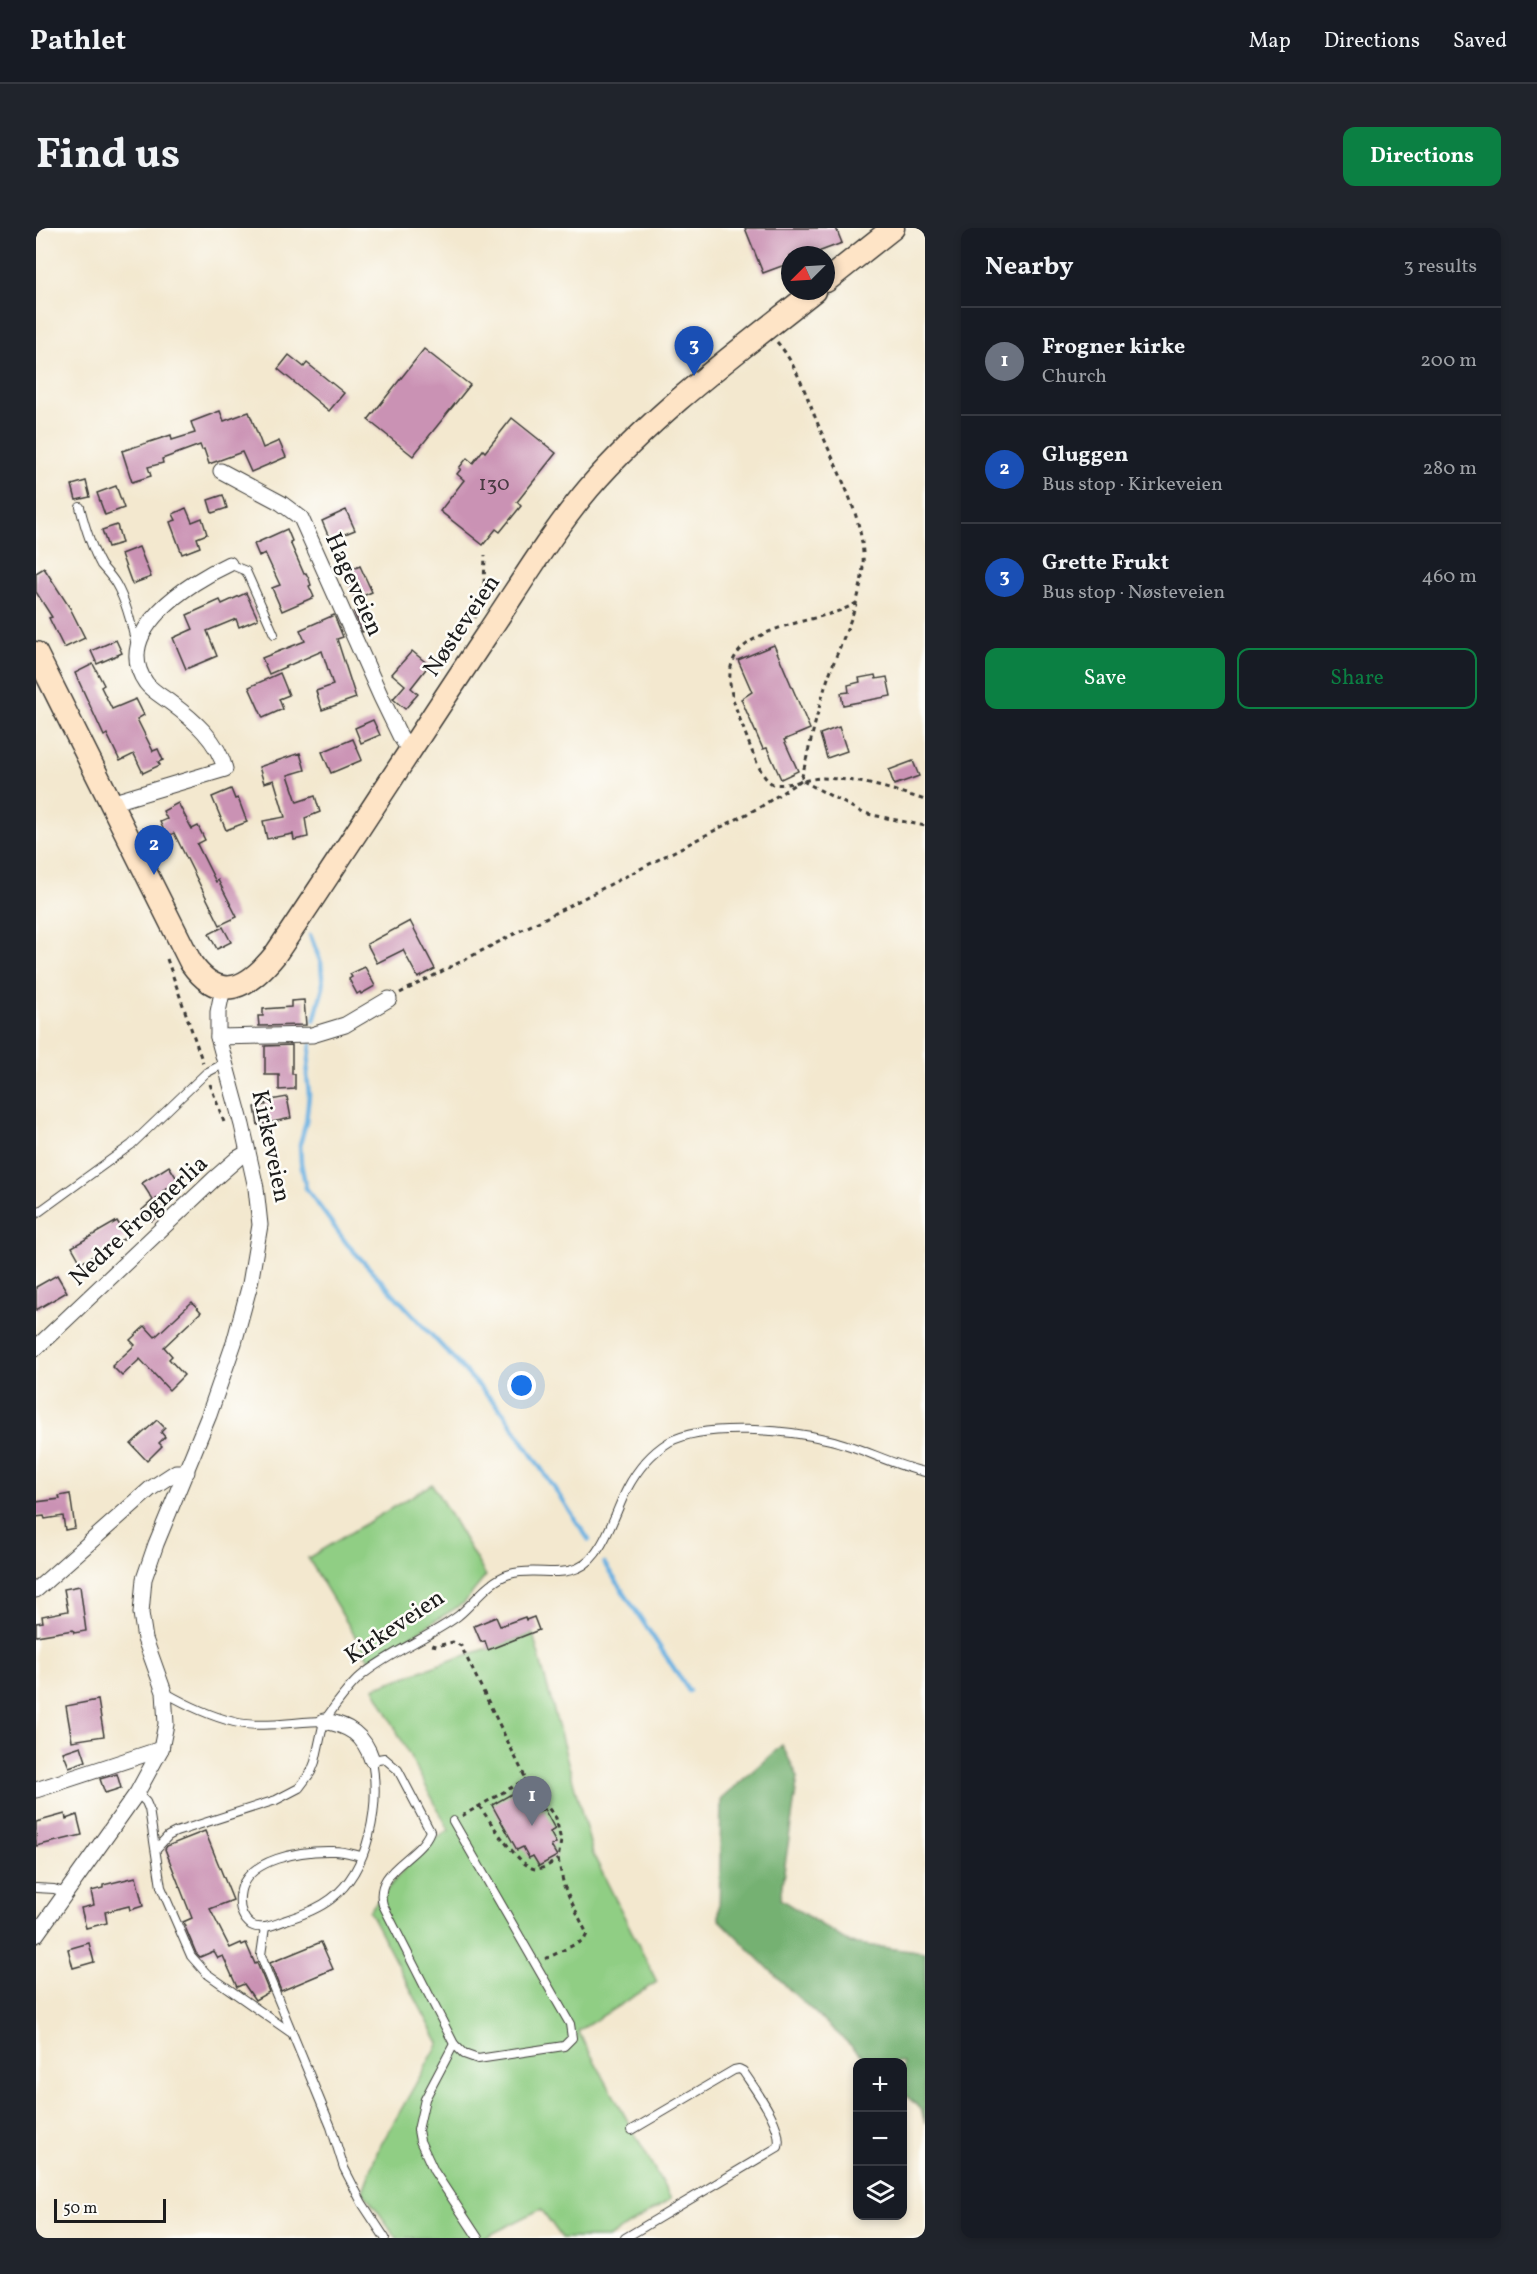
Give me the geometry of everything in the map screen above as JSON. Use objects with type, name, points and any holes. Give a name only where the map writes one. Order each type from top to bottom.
[{"type":"main road","points":[[835,274],[893,228]]},
{"type":"main road","name":"Nøsteveien","points":[[232,986],[256,976],[275,956],[564,521],[614,460],[683,397],[803,300]]},
{"type":"main road","points":[[36,654],[191,963],[202,978],[232,986]]},
{"type":"street","name":"Hageveien","points":[[221,471],[281,503],[301,518],[381,697],[410,751]]},
{"type":"street","points":[[111,803],[225,769],[220,753],[208,735],[181,710],[146,683],[136,657],[149,624],[168,602],[203,577],[229,564]]},
{"type":"street","name":"Kirkeveien","points":[[36,1935],[137,1793],[161,1749],[166,1724],[164,1692],[145,1639],[141,1596],[149,1562],[187,1472],[234,1343],[257,1252],[260,1225],[259,1206],[242,1125],[218,1037],[218,1012],[232,986]]},
{"type":"street","points":[[218,1037],[312,1035],[345,1024],[389,999]]},
{"type":"street","name":"Nedre Frognerlia","points":[[36,1348],[214,1179],[247,1153]]},
{"type":"street","points":[[36,1590],[150,1489],[176,1472],[187,1472]]},
{"type":"street","points":[[324,1721],[354,1730],[366,1745],[372,1760]]},
{"type":"street","points":[[36,1790],[161,1749]]},
{"type":"lane","points":[[80,507],[101,565],[115,583],[127,610],[137,651]]},
{"type":"lane","points":[[229,564],[246,571],[274,634]]},
{"type":"lane","points":[[36,1214],[131,1145],[206,1073],[225,1063]]},
{"type":"lane","name":"Kirkeveien","points":[[324,1721],[360,1677],[455,1618],[499,1579],[523,1572],[563,1572],[579,1568],[589,1561],[599,1548],[622,1498],[640,1468],[670,1442],[693,1433],[745,1431],[813,1436],[925,1472]]},
{"type":"lane","points":[[156,1849],[168,1836],[176,1832],[276,1800],[299,1788],[311,1772],[315,1762],[324,1721],[272,1724],[235,1722],[195,1708],[164,1692]]},
{"type":"lane","points":[[361,1856],[336,1851],[316,1851],[276,1859],[260,1866],[245,1880],[240,1889],[239,1899],[245,1919],[254,1927],[265,1927],[318,1908],[334,1897],[345,1884],[361,1856],[368,1839],[375,1812],[375,1780],[372,1760],[384,1758],[393,1764],[429,1825],[430,1831],[426,1841],[393,1869],[386,1878],[380,1894],[454,2044],[464,2054],[478,2059],[558,2048],[568,2043],[572,2033],[570,2024],[453,1821]]},
{"type":"lane","points":[[137,1793],[146,1802],[148,1809],[161,1887],[184,1942],[196,1964],[234,1994],[292,2033]]},
{"type":"lane","points":[[36,1888],[54,1889],[67,1893]]},
{"type":"lane","points":[[265,1927],[261,1955],[331,2127],[349,2180],[385,2238]]},
{"type":"lane","points":[[454,2044],[424,2099],[418,2130],[420,2142],[434,2171],[478,2238]]},
{"type":"lane","points":[[625,2238],[745,2169],[778,2147],[779,2142],[774,2122],[743,2071],[739,2069],[632,2130]]},
{"type":"path","points":[[389,999],[762,806],[801,780],[828,679],[857,603],[862,583],[862,544],[855,515],[790,362],[766,329]]},
{"type":"path","points":[[476,651],[470,639],[484,585],[485,555]]},
{"type":"path","points":[[857,603],[836,612],[796,622],[750,642],[739,652],[731,666],[735,706],[766,779],[775,784],[816,778],[853,780],[925,800]]},
{"type":"path","points":[[801,780],[863,813],[925,826]]},
{"type":"path","points":[[164,952],[226,1128]]},
{"type":"path","points":[[421,1638],[429,1645],[436,1646],[453,1642],[461,1646],[526,1779],[556,1818],[561,1841],[558,1859],[566,1893],[585,1929],[586,1936],[536,1964]]},
{"type":"path","points":[[453,1821],[526,1779]]},
{"type":"path","points":[[479,1806],[518,1858],[529,1866],[538,1868],[558,1859]]},
{"type":"green space","points":[[432,1484],[486,1576],[464,1603],[370,1661],[308,1558]]},
{"type":"green space","points":[[533,1634],[593,1854],[657,1982],[578,2031],[671,2199],[608,2238],[562,2238],[541,2209],[484,2238],[397,2238],[363,2191],[378,2150],[439,2043],[369,1911],[419,1851],[449,1830],[374,1688]]},
{"type":"green space","points":[[782,1745],[798,1777],[780,1899],[850,1943],[925,1953],[925,2123],[921,2109],[907,2097],[907,2058],[865,2058],[791,1991],[719,1919],[721,1799]]},
{"type":"building","points":[[745,228],[836,228],[842,243],[834,246],[781,246],[781,266],[763,273]]},
{"type":"building","points":[[424,349],[470,385],[413,456],[368,420]]},
{"type":"building","points":[[289,355],[304,367],[307,363],[344,393],[329,411],[278,369]]},
{"type":"building","points":[[220,411],[224,421],[249,412],[263,448],[279,441],[286,457],[251,472],[242,452],[209,464],[204,449],[202,450],[200,445],[162,459],[163,463],[148,467],[151,476],[132,482],[122,451],[171,435],[172,440],[195,433],[191,422]]},
{"type":"building","points":[[512,418],[556,453],[517,502],[521,506],[500,532],[496,529],[483,545],[440,511],[464,480],[457,474],[461,469],[459,468],[467,458],[473,463],[483,450],[485,452]]},
{"type":"building","points":[[86,481],[90,497],[76,500],[72,485]]},
{"type":"building","points":[[116,486],[124,508],[105,515],[97,493]]},
{"type":"building","points":[[223,495],[227,508],[212,513],[208,500]]},
{"type":"building","points":[[186,508],[192,522],[202,518],[207,534],[197,538],[200,547],[182,554],[170,522],[176,520],[173,514]]},
{"type":"building","points":[[346,510],[355,530],[330,540],[322,521]]},
{"type":"building","points":[[117,525],[122,543],[108,547],[102,530]]},
{"type":"building","points":[[287,529],[292,541],[290,542],[304,574],[306,573],[309,579],[311,585],[309,586],[314,597],[282,611],[272,588],[280,585],[265,553],[259,556],[254,544]]},
{"type":"building","points":[[139,547],[151,577],[132,584],[121,554]]},
{"type":"building","points":[[360,566],[372,592],[356,599],[343,573]]},
{"type":"building","points":[[44,568],[70,608],[85,638],[64,648],[49,618],[52,617],[36,592],[36,573]]},
{"type":"building","points":[[246,593],[258,619],[239,627],[236,619],[207,631],[217,656],[186,669],[173,638],[193,629],[187,615],[220,600],[222,604]]},
{"type":"building","points":[[365,607],[374,627],[362,632],[354,612]]},
{"type":"building","points":[[334,615],[343,637],[337,639],[356,698],[322,710],[316,691],[333,685],[322,651],[269,674],[262,658],[305,641],[300,630]]},
{"type":"building","points":[[116,640],[122,653],[97,664],[91,651]]},
{"type":"building","points":[[774,645],[810,729],[784,740],[798,771],[781,779],[767,748],[763,749],[741,699],[752,692],[738,660]]},
{"type":"building","points":[[412,651],[429,665],[411,688],[418,694],[405,709],[393,699],[405,685],[392,674]]},
{"type":"building","points":[[93,664],[104,685],[101,687],[112,709],[136,699],[144,715],[137,719],[153,751],[158,749],[163,760],[158,762],[160,765],[143,773],[134,754],[120,761],[107,734],[104,736],[75,673]]},
{"type":"building","points":[[280,673],[289,695],[279,699],[283,709],[263,718],[249,687]]},
{"type":"building","points":[[875,675],[876,679],[887,677],[891,696],[843,705],[841,693],[849,692],[848,685],[860,682],[859,678]]},
{"type":"building","points":[[373,720],[380,735],[361,743],[355,728]]},
{"type":"building","points":[[839,727],[847,751],[827,758],[820,734]]},
{"type":"building","points":[[353,739],[362,760],[331,773],[322,752]]},
{"type":"building","points":[[300,753],[305,770],[288,775],[297,802],[315,796],[320,812],[305,818],[308,837],[294,840],[293,834],[267,839],[263,821],[285,817],[274,780],[264,783],[259,767]]},
{"type":"building","points":[[913,761],[919,776],[894,785],[889,770]]},
{"type":"building","points":[[231,789],[235,799],[238,798],[247,822],[226,830],[212,797]]},
{"type":"building","points":[[178,803],[192,829],[198,826],[205,840],[197,844],[237,917],[220,925],[174,833],[167,837],[160,822],[167,819],[163,811]]},
{"type":"building","points":[[410,921],[435,969],[418,978],[403,950],[377,963],[367,944]]},
{"type":"building","points":[[223,927],[231,942],[217,949],[209,934]]},
{"type":"building","points":[[365,967],[375,986],[357,994],[349,979],[352,977],[350,974]]},
{"type":"building","points":[[304,1000],[306,1025],[259,1026],[258,1016],[263,1016],[263,1009],[291,1007],[291,1001]]},
{"type":"building","points":[[292,1045],[292,1074],[295,1074],[295,1089],[279,1090],[279,1075],[265,1075],[265,1046]]},
{"type":"building","points":[[287,1097],[291,1118],[258,1125],[255,1107],[266,1105],[265,1101]]},
{"type":"building","points":[[169,1166],[179,1182],[163,1191],[165,1194],[156,1199],[165,1209],[152,1221],[142,1210],[153,1200],[142,1183]]},
{"type":"building","points":[[117,1221],[127,1237],[81,1263],[72,1247]]},
{"type":"building","points":[[57,1275],[67,1292],[36,1310],[36,1287]]},
{"type":"building","points":[[192,1302],[201,1312],[164,1347],[172,1356],[169,1359],[184,1375],[169,1390],[140,1359],[122,1376],[112,1366],[135,1345],[130,1340],[145,1326],[155,1337]]},
{"type":"building","points":[[157,1420],[165,1428],[161,1432],[165,1437],[159,1443],[162,1446],[147,1461],[131,1444]]},
{"type":"building","points":[[70,1494],[75,1528],[65,1530],[63,1516],[45,1519],[44,1516],[36,1517],[36,1502],[60,1499],[59,1496]]},
{"type":"building","points":[[80,1586],[86,1631],[74,1633],[73,1630],[36,1636],[36,1623],[43,1622],[42,1616],[68,1611],[64,1589]]},
{"type":"building","points":[[496,1617],[500,1626],[525,1617],[526,1620],[534,1617],[539,1630],[488,1650],[485,1641],[481,1642],[474,1626]]},
{"type":"building","points":[[98,1700],[104,1736],[72,1741],[66,1706]]},
{"type":"building","points":[[81,1746],[86,1761],[69,1767],[63,1752]]},
{"type":"building","points":[[117,1774],[121,1788],[105,1793],[100,1779]]},
{"type":"building","points":[[522,1788],[530,1804],[533,1802],[539,1812],[544,1809],[555,1829],[550,1832],[556,1843],[551,1846],[557,1856],[539,1866],[533,1856],[529,1858],[523,1847],[517,1850],[492,1805]]},
{"type":"building","points":[[65,1814],[66,1819],[77,1815],[82,1835],[36,1846],[36,1822]]},
{"type":"building","points":[[205,1831],[233,1900],[210,1909],[230,1948],[246,1943],[255,1964],[257,1963],[269,1992],[255,2000],[244,1984],[237,1987],[223,1956],[218,1958],[214,1951],[200,1957],[196,1953],[183,1922],[192,1918],[165,1849],[167,1846]]},
{"type":"building","points":[[136,1877],[143,1906],[130,1910],[129,1906],[105,1912],[107,1923],[86,1928],[81,1908],[94,1905],[91,1891],[103,1888],[103,1885]]},
{"type":"building","points":[[321,1942],[333,1969],[281,1991],[270,1963]]},
{"type":"building","points":[[89,1943],[94,1962],[73,1968],[68,1949]]},
{"type":"waterway","points":[[310,935],[321,963],[323,987],[314,1021]]},
{"type":"waterway","points":[[311,1044],[307,1075],[309,1095],[306,1122],[300,1144],[306,1188],[347,1244],[503,1412],[589,1540]]},
{"type":"waterway","points":[[604,1563],[689,1691]]},
{"type":"place","name":"Grette Frukt","points":[[694,376]]},
{"type":"place","name":"Gluggen","points":[[154,875]]},
{"type":"place","name":"Frogner kirke","points":[[532,1826]]}]
